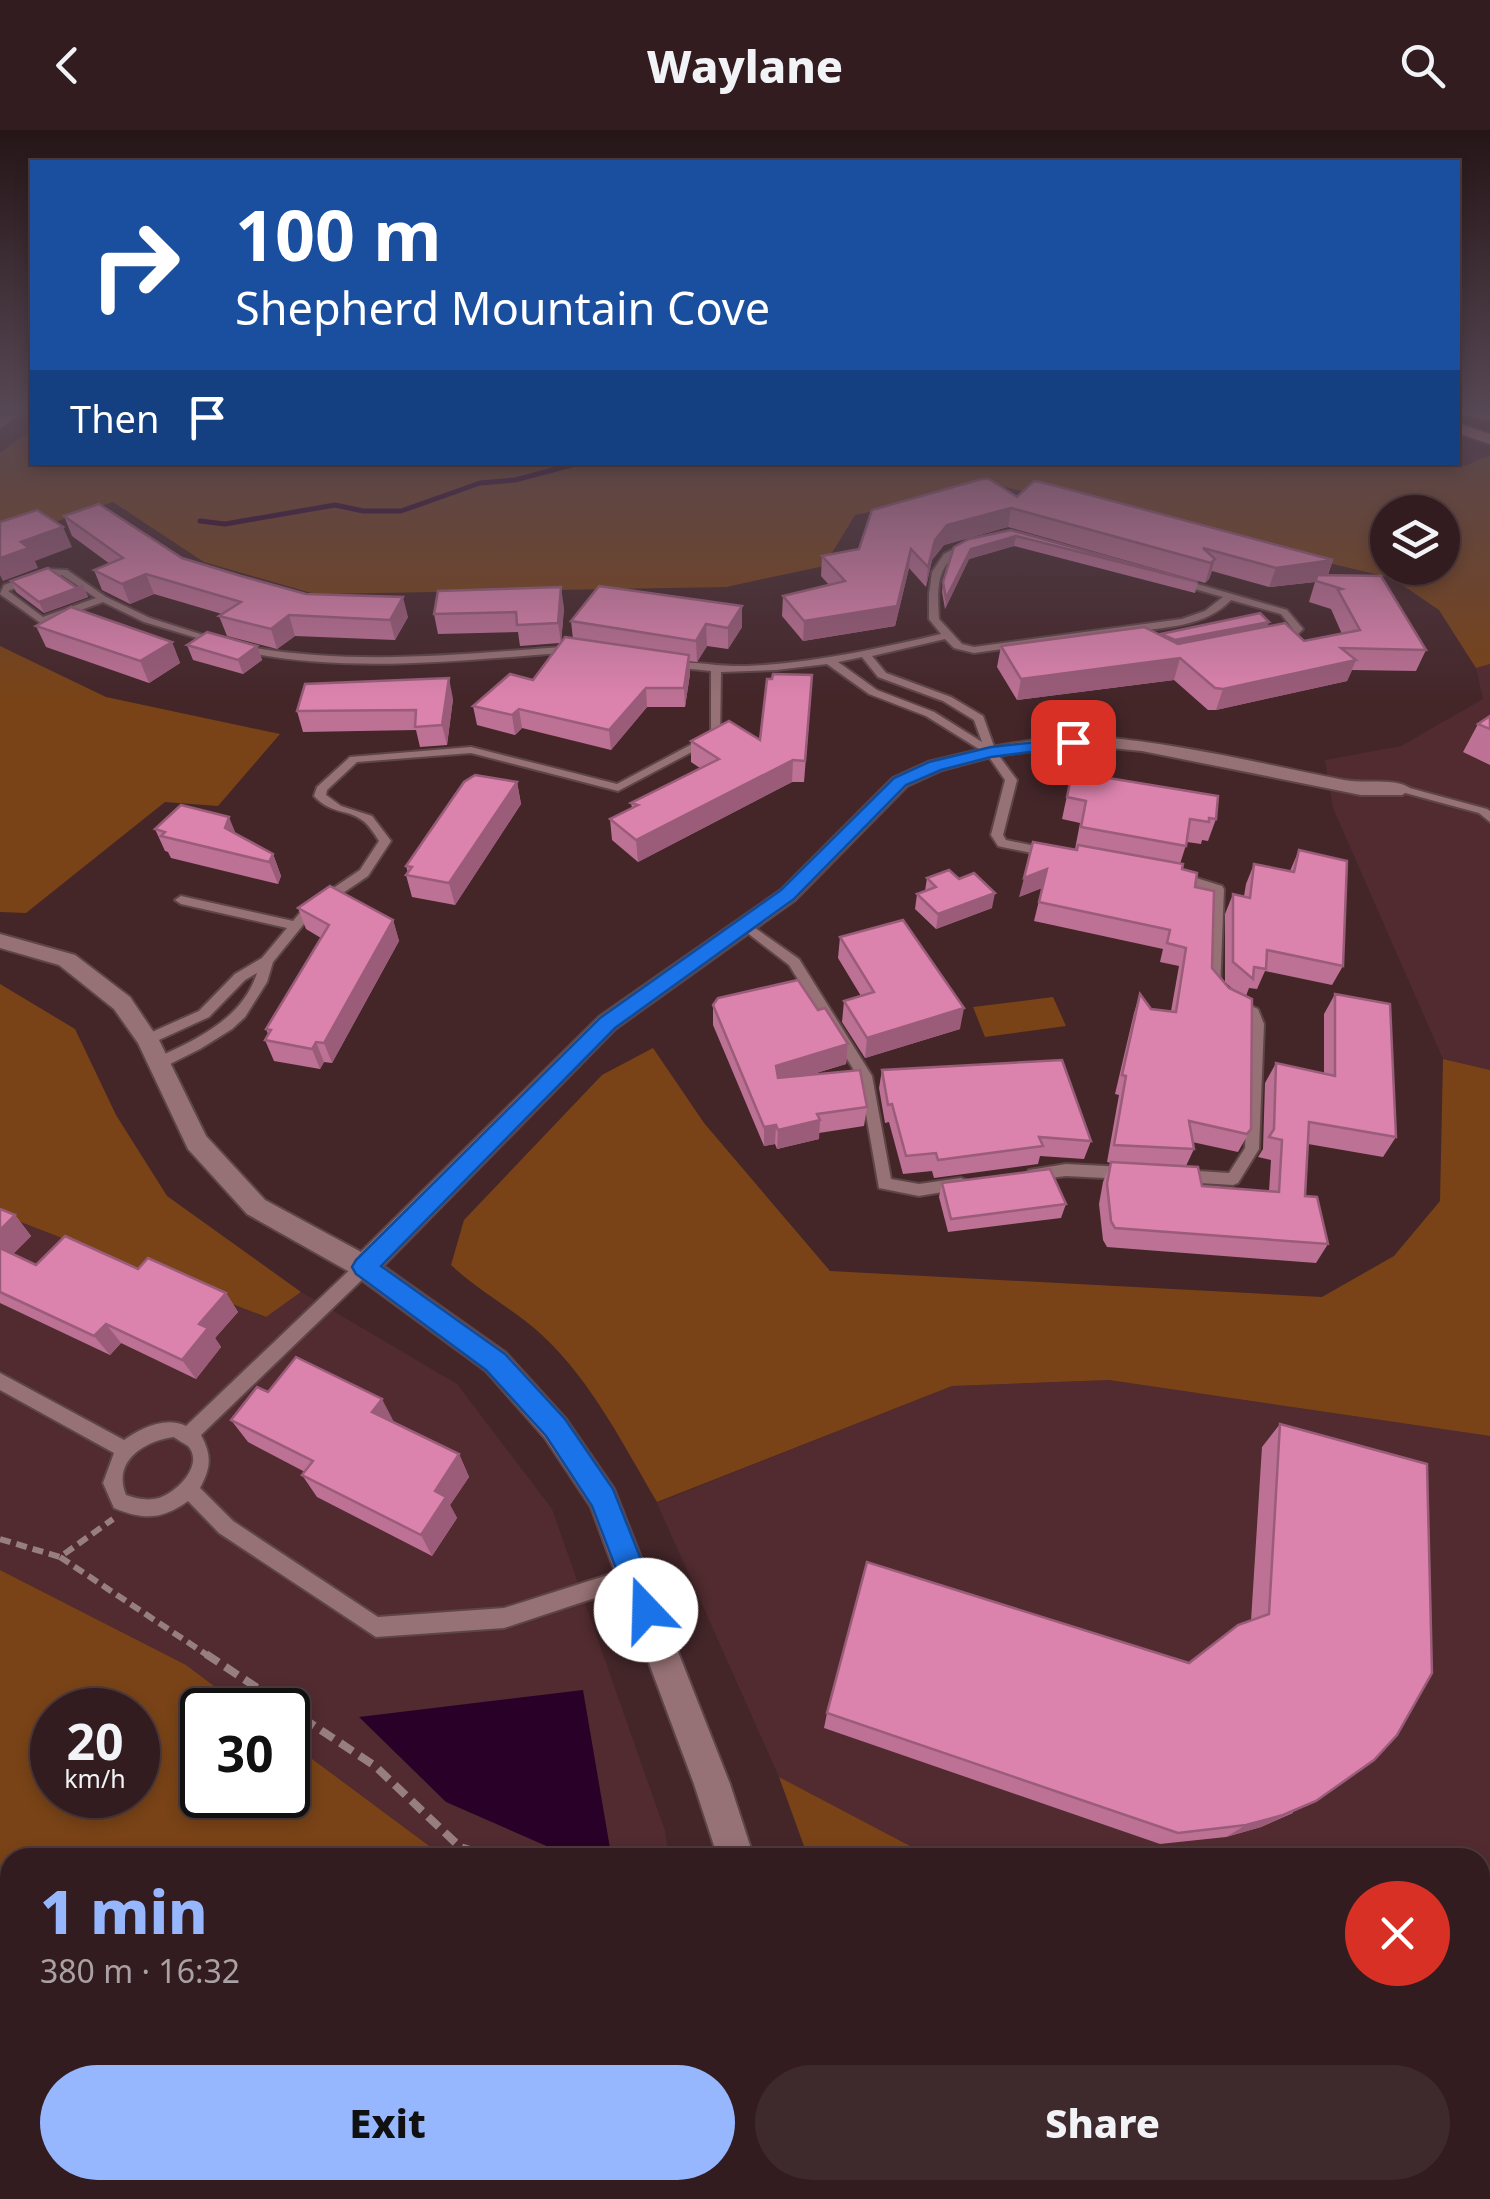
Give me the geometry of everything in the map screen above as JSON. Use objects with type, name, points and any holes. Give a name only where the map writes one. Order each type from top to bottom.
[{"type":"street","points":[[364,1267],[607,1023],[788,895],[900,782],[935,766],[991,752],[1046,743],[1128,744],[1361,790],[1402,789]]},
{"type":"street","points":[[0,942],[66,960],[122,1003],[154,1051],[197,1142],[256,1206],[364,1267],[496,1362],[556,1428],[603,1499],[733,1848]]},
{"type":"lane","points":[[982,540],[950,549],[936,569],[934,619],[958,646],[974,650],[1205,616],[1220,609],[1228,596]]},
{"type":"lane","points":[[103,598],[42,621],[3,592],[7,586],[56,570],[147,620],[267,655],[358,660],[576,649],[593,652]]},
{"type":"lane","points":[[1172,580],[1284,612],[1298,629],[1293,634],[1258,641]]},
{"type":"lane","points":[[1127,630],[1154,653]]},
{"type":"lane","points":[[663,663],[716,672],[830,662],[948,636]]},
{"type":"lane","points":[[865,654],[888,678],[947,698],[979,718],[991,752],[1011,780],[996,835],[1002,843],[1074,857]]},
{"type":"lane","points":[[830,662],[865,687],[930,714],[991,752]]},
{"type":"lane","points":[[154,1051],[204,1014],[240,977],[266,961],[308,911],[364,873],[386,840],[366,814],[339,809],[320,796],[321,789],[354,759],[471,750],[618,788],[716,735],[716,672]]},
{"type":"lane","points":[[865,687],[888,678]]},
{"type":"lane","points":[[1402,789],[1488,814]]},
{"type":"lane","points":[[1159,1175],[1233,1179],[1252,1149],[1257,1024],[1253,1012],[1228,1001],[1214,984],[1218,889],[1169,875]]},
{"type":"lane","points":[[181,900],[296,926]]},
{"type":"lane","points":[[746,924],[794,962],[867,1080],[884,1184],[919,1190],[974,1182]]},
{"type":"lane","points":[[154,1051],[224,1032],[262,981],[266,961]]},
{"type":"lane","points":[[1011,1177],[1066,1170],[1140,1174]]},
{"type":"lane","points":[[190,1434],[364,1267]]},
{"type":"lane","points":[[0,1381],[125,1450]]},
{"type":"lane","points":[[176,1429],[190,1434],[199,1444],[203,1458],[189,1489],[166,1505],[141,1510],[120,1502],[112,1483],[125,1450],[158,1430],[176,1429]]},
{"type":"lane","points":[[189,1489],[226,1527],[376,1627],[504,1618],[633,1576]]},
{"type":"path","points":[[60,1556],[129,1508]]},
{"type":"path","points":[[0,1539],[60,1556],[374,1766],[463,1848]]},
{"type":"shaded area","points":[[0,506],[103,506],[0,541]]},
{"type":"shaded area","points":[[118,506],[900,506],[855,515],[824,566],[726,587],[315,594],[204,562]]},
{"type":"shaded area","points":[[1084,506],[1370,506],[1370,573]]},
{"type":"shaded area","points":[[1460,506],[1490,506],[1490,664],[1476,668],[1439,610],[1402,585],[1460,585]]},
{"type":"shaded area","points":[[0,646],[106,697],[280,734],[218,806],[165,802],[26,913],[0,912]]},
{"type":"shaded area","points":[[1490,664],[1490,1070],[1443,1059],[1333,808],[1325,760],[1401,746],[1483,699],[1476,668]]},
{"type":"shaded area","points":[[0,984],[75,1029],[116,1115],[167,1196],[301,1292],[266,1317],[0,1214]]},
{"type":"shaded area","points":[[1053,997],[1066,1026],[985,1037],[973,1007]]},
{"type":"shaded area","points":[[653,1048],[704,1123],[830,1271],[1322,1297],[1394,1256],[1440,1201],[1443,1059],[1490,1070],[1490,1436],[1109,1380],[952,1386],[657,1502],[606,1415],[561,1354],[451,1265],[464,1220],[602,1075]]},
{"type":"shaded area","points":[[0,1214],[265,1317],[301,1292],[457,1384],[552,1509],[665,1831],[668,1848],[432,1848],[310,1757],[310,1688],[217,1688],[186,1665],[0,1570]]},
{"type":"shaded area","points":[[1109,1380],[1490,1436],[1490,1848],[914,1848],[779,1777],[657,1503],[952,1386]]},
{"type":"shaded area","points":[[0,1570],[186,1665],[217,1688],[180,1688],[180,1818],[310,1818],[310,1757],[432,1848],[0,1848]]},
{"type":"shaded area","points":[[583,1690],[610,1848],[551,1848],[446,1802],[359,1717]]},
{"type":"shaded area","points":[[779,1777],[914,1848],[805,1848]]},
{"type":"building","points":[[101,506],[182,558],[306,594],[403,597],[390,620],[289,615],[271,629],[219,616],[241,602],[146,574],[122,584],[94,570],[123,558],[64,516]]},
{"type":"building","points":[[888,506],[1129,506],[1333,560],[1276,568],[1203,548],[1215,559],[1211,563],[1011,508],[947,525],[935,540],[928,567],[911,549],[897,606],[804,621],[783,596],[845,581],[822,556],[859,549],[872,510]]},
{"type":"building","points":[[37,510],[63,527],[21,542],[29,548],[0,558],[0,522]]},
{"type":"building","points":[[1011,530],[1198,582],[1016,536],[971,549],[946,598],[943,582],[954,547],[969,539]]},
{"type":"building","points":[[48,568],[77,588],[83,586],[39,602],[11,581]]},
{"type":"building","points":[[1317,575],[1370,576],[1370,585],[1386,585],[1426,650],[1341,648],[1356,660],[1223,689],[1215,688],[1180,658],[1021,679],[1001,646],[1144,627],[1178,644],[1285,623],[1304,641],[1360,630],[1338,590],[1342,589],[1316,581]]},
{"type":"building","points":[[599,586],[742,606],[728,628],[706,624],[696,641],[571,621]]},
{"type":"building","points":[[561,587],[558,623],[517,625],[516,612],[434,614],[438,591]]},
{"type":"building","points":[[71,607],[172,642],[140,661],[36,626]]},
{"type":"building","points":[[1260,613],[1269,622],[1175,640],[1161,634]]},
{"type":"building","points":[[207,632],[257,646],[238,660],[187,645]]},
{"type":"building","points":[[565,637],[689,655],[684,688],[646,688],[609,730],[519,709],[512,715],[473,706],[510,674],[533,680]]},
{"type":"building","points":[[773,674],[812,675],[805,761],[793,760],[636,840],[610,819],[638,805],[631,803],[719,759],[691,741],[729,721],[760,740],[767,679],[772,679]]},
{"type":"building","points":[[449,678],[442,725],[415,727],[416,710],[297,711],[305,684]]},
{"type":"building","points":[[1490,716],[1490,729],[1478,724]]},
{"type":"building","points":[[1072,772],[1218,796],[1216,819],[1190,819],[1186,846],[1081,827],[1086,801],[1067,797]]},
{"type":"building","points":[[475,775],[517,782],[449,883],[406,875],[412,867],[406,866],[464,782]]},
{"type":"building","points":[[181,805],[229,817],[225,828],[273,854],[269,862],[161,836],[165,832],[155,829]]},
{"type":"building","points":[[1033,842],[1077,850],[1078,845],[1183,864],[1182,869],[1197,873],[1195,887],[1214,891],[1212,968],[1229,988],[1252,999],[1251,1129],[1247,1134],[1189,1121],[1194,1149],[1114,1145],[1126,1076],[1122,1075],[1140,994],[1151,1009],[1176,1012],[1186,948],[1167,943],[1170,930],[1039,902],[1047,869],[1024,878]]},
{"type":"building","points":[[1299,850],[1347,861],[1343,966],[1267,950],[1266,969],[1254,967],[1253,979],[1233,962],[1233,894],[1250,898],[1254,864],[1294,872]]},
{"type":"building","points":[[949,870],[959,879],[974,873],[995,893],[938,914],[917,894],[936,887],[927,878]]},
{"type":"building","points":[[330,886],[393,920],[324,1043],[316,1042],[312,1049],[265,1040],[271,1030],[266,1029],[329,925],[298,908]]},
{"type":"building","points":[[903,920],[964,1008],[867,1038],[844,1001],[874,992],[840,937]]},
{"type":"building","points":[[798,980],[818,1010],[825,1008],[848,1044],[776,1066],[778,1078],[860,1070],[867,1107],[817,1114],[820,1120],[778,1130],[776,1125],[764,1127],[713,1005],[718,998]]},
{"type":"building","points":[[1335,994],[1390,1004],[1396,1137],[1309,1122],[1305,1196],[1317,1197],[1328,1244],[1115,1228],[1107,1184],[1111,1162],[1198,1167],[1202,1186],[1279,1192],[1282,1140],[1269,1137],[1274,1129],[1276,1063],[1335,1076]]},
{"type":"building","points":[[1062,1060],[1091,1141],[1039,1137],[1043,1146],[938,1160],[936,1153],[906,1156],[892,1104],[888,1105],[882,1070]]},
{"type":"building","points":[[1050,1169],[1066,1204],[951,1219],[942,1183]]},
{"type":"building","points":[[0,1209],[15,1215],[0,1230]]},
{"type":"building","points":[[65,1236],[138,1269],[148,1258],[226,1293],[199,1324],[208,1328],[182,1360],[106,1324],[94,1336],[0,1292],[0,1248],[36,1265]]},
{"type":"building","points":[[296,1357],[382,1399],[372,1412],[459,1454],[435,1491],[446,1497],[421,1535],[302,1475],[313,1461],[231,1420],[257,1387],[268,1392]]},
{"type":"building","points":[[1280,1424],[1427,1464],[1432,1673],[1397,1735],[1374,1760],[1316,1801],[1246,1825],[1178,1833],[827,1713],[867,1562],[1189,1663],[1238,1625],[1269,1614]]},
{"type":"waterway","points":[[200,521],[225,524],[332,506]]},
{"type":"waterway","points":[[338,506],[363,511],[401,511],[416,506]]},
{"type":"route","points":[[646,1610],[603,1499],[556,1428],[496,1362],[364,1267],[607,1023],[788,895],[900,782],[935,766],[991,752],[1073,742]]}]
